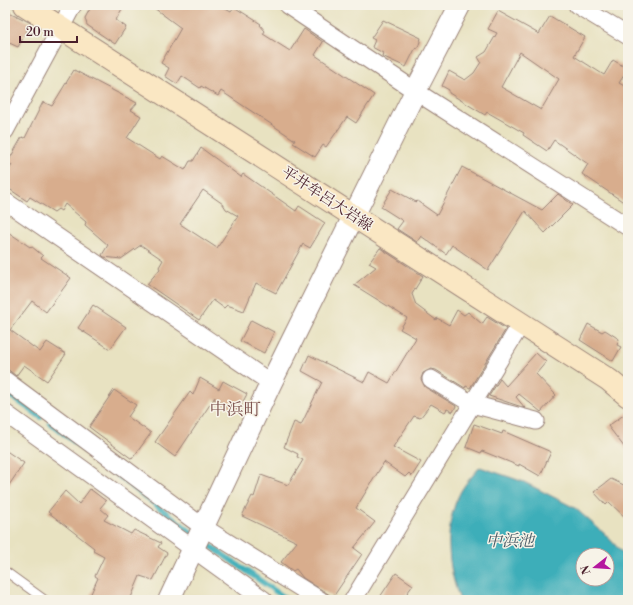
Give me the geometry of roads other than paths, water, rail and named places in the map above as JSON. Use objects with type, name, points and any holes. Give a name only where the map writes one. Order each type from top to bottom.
[{"type":"main road","name":"平井牟呂大岩線","points":[[25,5],[609,380],[628,396]]},
{"type":"street","points":[[5,131],[73,5]]},
{"type":"street","points":[[287,5],[628,227]]},
{"type":"street","points":[[169,600],[271,383],[416,90],[460,5]]},
{"type":"street","points":[[577,5],[628,36]]},
{"type":"street","points":[[5,201],[271,383]]},
{"type":"street","points":[[353,600],[521,324]]},
{"type":"street","points":[[431,379],[472,404],[536,421]]},
{"type":"street","points":[[5,380],[203,527],[320,600]]},
{"type":"street","points":[[5,413],[264,600]]},
{"type":"lane","points":[[5,571],[45,600]]},
{"type":"water","name":"中浜池","points":[[480,467],[524,482],[575,508],[606,535],[628,559],[628,600],[460,600],[452,573],[449,531],[455,504],[468,481]]},
{"type":"waterway","points":[[5,392],[41,417]]},
{"type":"waterway","points":[[50,423],[195,535]]},
{"type":"waterway","points":[[202,540],[288,600]]},
{"type":"district","name":"中浜町","points":[[235,410]]}]
